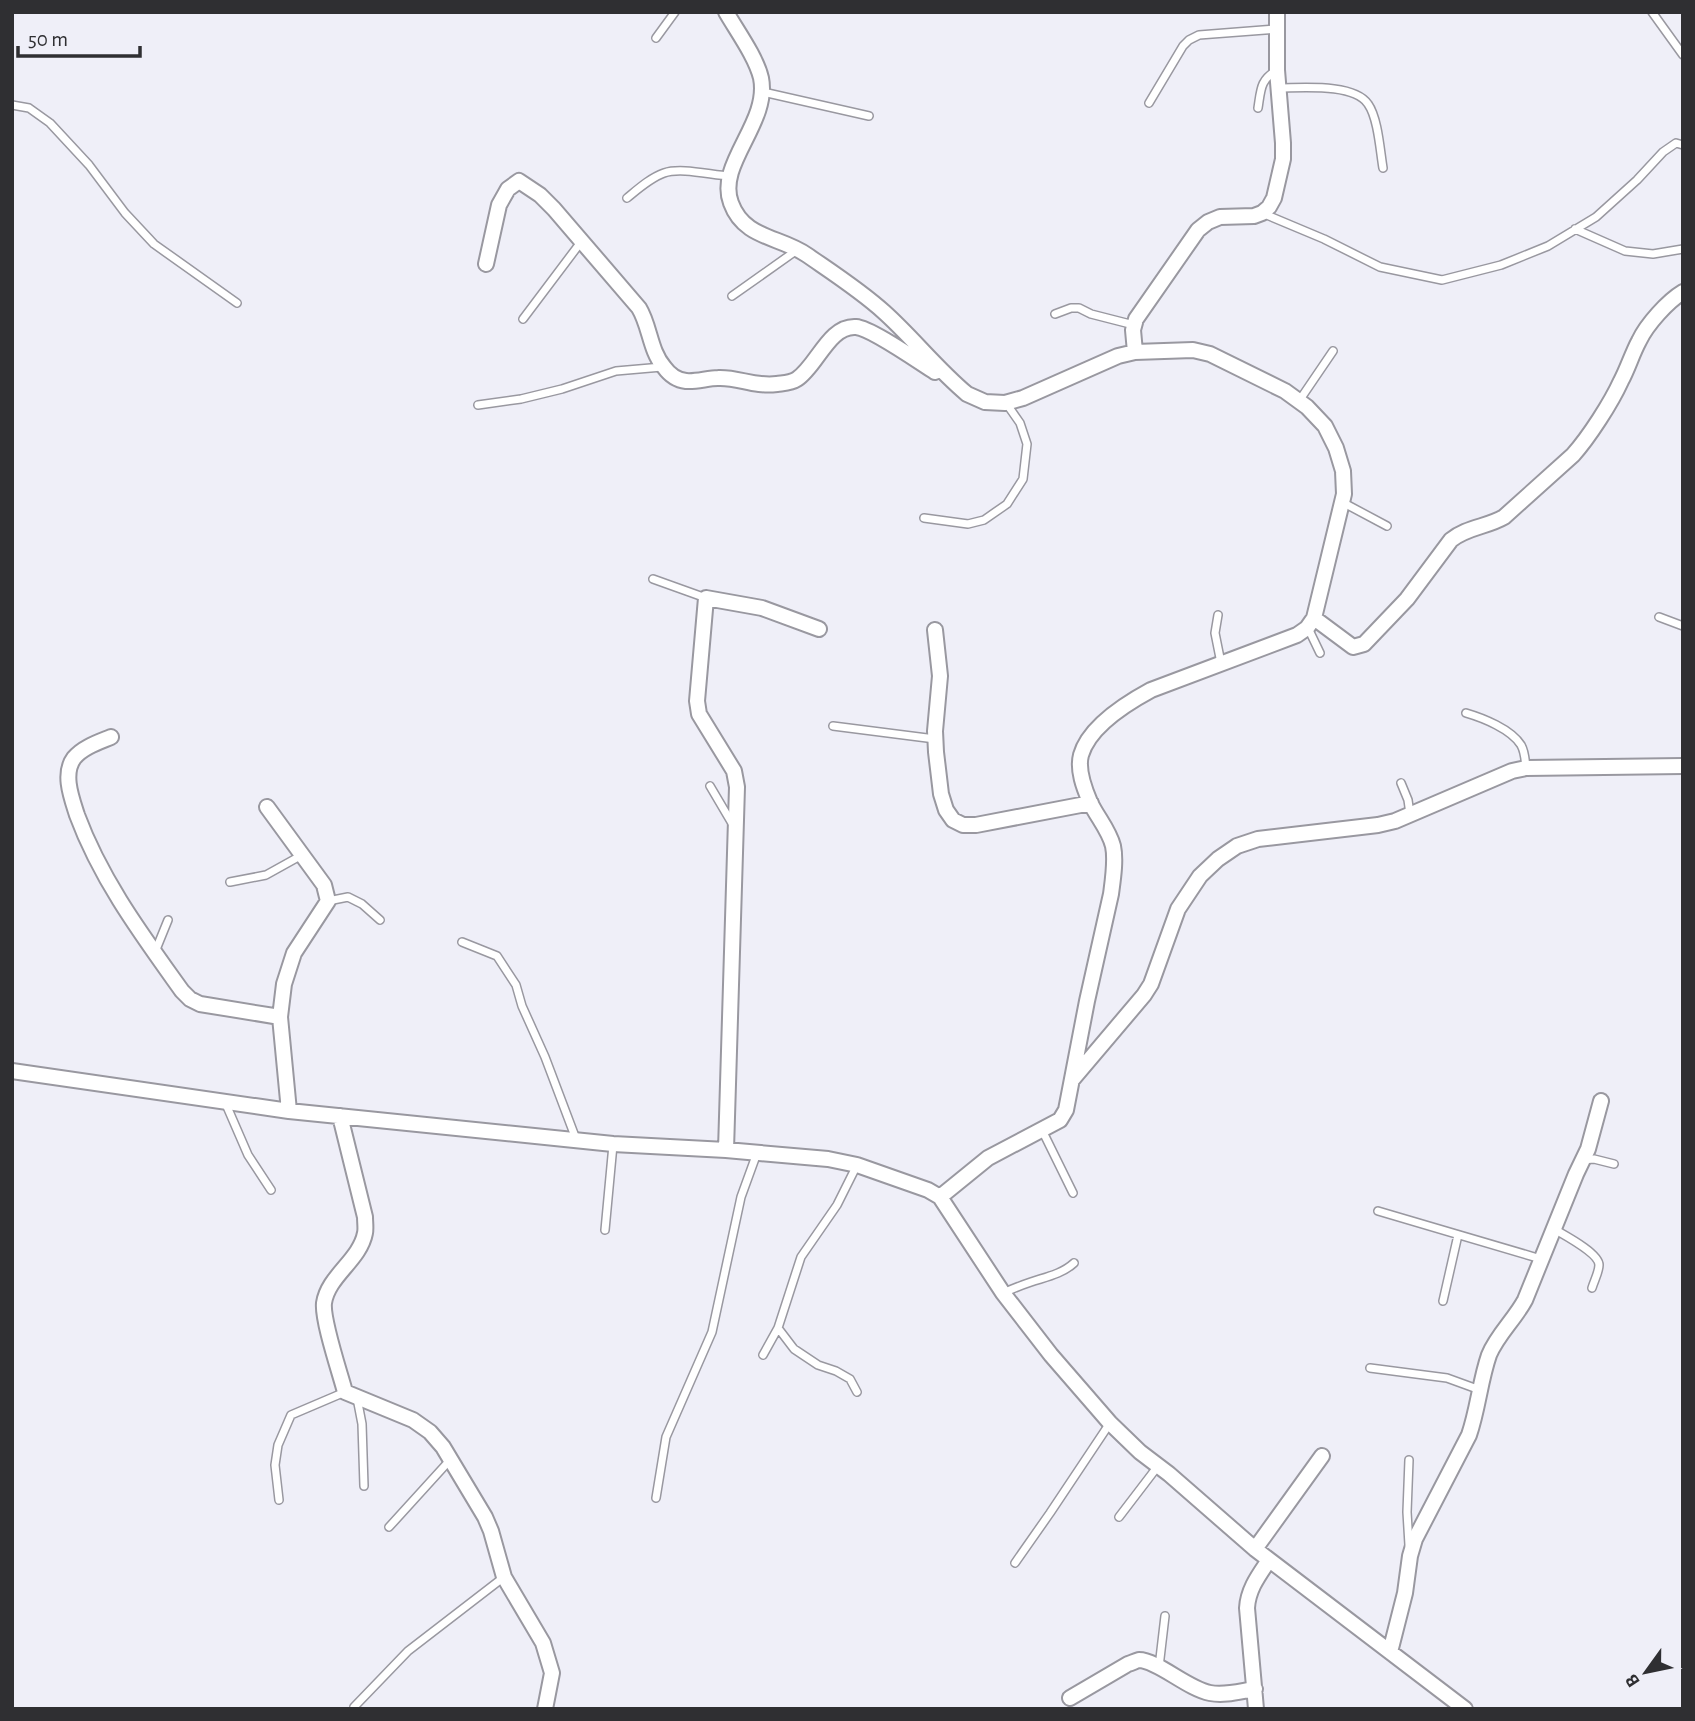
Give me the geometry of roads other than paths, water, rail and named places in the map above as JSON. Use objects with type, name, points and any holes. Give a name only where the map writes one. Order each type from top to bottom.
[{"type":"street","points":[[726,12],[760,75],[763,92],[760,108],[732,170],[728,186],[730,202],[740,219],[755,232],[798,249],[873,302],[967,394],[985,402],[1005,403],[1023,398],[1118,356],[1135,352],[1193,349],[1210,354],[1285,391],[1307,407],[1325,426],[1343,471],[1344,494],[1311,623],[1297,635],[1151,690],[1104,722],[1089,737],[1081,756],[1081,778],[1113,847],[1113,880],[1066,1110],[1060,1120],[988,1158],[940,1197]]},
{"type":"street","points":[[1135,352],[1133,330],[1136,320],[1198,230],[1220,217],[1254,216],[1262,213],[1274,198],[1283,159],[1277,70],[1277,12]]},
{"type":"street","points":[[486,264],[499,205],[508,189],[519,181],[540,195],[554,209],[639,308],[646,319],[656,355],[673,377],[687,381],[719,378],[756,385],[790,382],[805,372],[834,336],[843,329],[855,327],[868,331],[954,383]]},
{"type":"street","points":[[1311,623],[1353,647],[1364,643],[1407,599],[1451,540],[1459,533],[1504,517],[1573,455],[1620,383],[1640,338],[1674,298],[1683,292]]},
{"type":"street","points":[[726,1150],[737,787],[734,771],[699,714],[697,701],[706,598],[762,608],[819,629]]},
{"type":"street","points":[[934,630],[940,676],[936,752],[941,794],[946,810],[953,820],[963,825],[976,825],[1091,803]]},
{"type":"street","points":[[111,737],[87,748],[74,759],[69,771],[70,795],[85,837],[104,875],[127,913],[190,999],[200,1004],[279,1017]]},
{"type":"street","points":[[1071,1081],[1151,984],[1178,909],[1200,877],[1218,859],[1237,846],[1258,839],[1378,825],[1512,771],[1526,768],[1683,766]]},
{"type":"street","points":[[267,807],[324,885],[328,901],[294,953],[284,984],[279,1017],[289,1111]]},
{"type":"street","points":[[12,1071],[289,1111],[613,1144],[828,1159],[857,1165],[928,1190],[940,1197],[1003,1293],[1051,1355],[1110,1423],[1140,1452],[1255,1549],[1465,1709]]},
{"type":"street","points":[[1390,1652],[1405,1593],[1410,1556],[1419,1529],[1469,1435],[1489,1356],[1519,1312],[1588,1149],[1601,1101]]},
{"type":"street","points":[[340,1116],[365,1217],[366,1233],[324,1303],[325,1318],[351,1395],[413,1420],[430,1432],[443,1447],[485,1517],[504,1577],[543,1643],[552,1673],[545,1709]]},
{"type":"street","points":[[1255,1549],[1322,1456]]},
{"type":"street","points":[[1256,1709],[1247,1598],[1269,1560]]},
{"type":"street","points":[[1070,1698],[1139,1660],[1208,1693],[1255,1689]]},
{"type":"lane","points":[[656,38],[675,12]]},
{"type":"lane","points":[[1652,12],[1683,55]]},
{"type":"lane","points":[[1149,103],[1189,40],[1212,33],[1277,29]]},
{"type":"lane","points":[[1258,107],[1261,84],[1277,70]]},
{"type":"lane","points":[[1279,88],[1346,90],[1359,96],[1368,103],[1376,125],[1383,168]]},
{"type":"lane","points":[[763,92],[869,116]]},
{"type":"lane","points":[[12,105],[29,108],[50,122],[154,244],[237,303]]},
{"type":"lane","points":[[1262,213],[1324,239],[1380,267],[1442,280],[1501,265],[1548,246],[1596,216],[1637,180],[1663,152],[1676,143],[1683,145]]},
{"type":"lane","points":[[627,198],[665,173],[730,176]]},
{"type":"lane","points":[[1575,229],[1625,251],[1653,254],[1683,249]]},
{"type":"lane","points":[[523,319],[581,241]]},
{"type":"lane","points":[[732,296],[798,249]]},
{"type":"lane","points":[[1055,314],[1071,308],[1079,309],[1135,325]]},
{"type":"lane","points":[[1299,401],[1334,351]]},
{"type":"lane","points":[[478,405],[521,399],[562,389],[616,371],[663,367]]},
{"type":"lane","points":[[924,517],[968,524],[984,520],[1007,504],[1023,479],[1027,444],[1020,423],[1005,403]]},
{"type":"lane","points":[[1342,502],[1387,526]]},
{"type":"lane","points":[[653,579],[706,598]]},
{"type":"lane","points":[[1219,615],[1215,633],[1221,664]]},
{"type":"lane","points":[[1659,617],[1683,626]]},
{"type":"lane","points":[[1311,623],[1320,653]]},
{"type":"lane","points":[[1466,713],[1486,719],[1520,743],[1526,768]]},
{"type":"lane","points":[[833,726],[936,739]]},
{"type":"lane","points":[[1401,783],[1410,814]]},
{"type":"lane","points":[[709,786],[736,828]]},
{"type":"lane","points":[[230,882],[266,875],[302,855]]},
{"type":"lane","points":[[328,901],[348,897],[362,904],[380,920]]},
{"type":"lane","points":[[155,953],[168,920]]},
{"type":"lane","points":[[462,942],[497,956],[516,985],[576,1140]]},
{"type":"lane","points":[[225,1101],[248,1155],[271,1190]]},
{"type":"lane","points":[[1042,1130],[1073,1193]]},
{"type":"lane","points":[[605,1230],[613,1144]]},
{"type":"lane","points":[[656,1498],[666,1437],[712,1332],[741,1198],[758,1153]]},
{"type":"lane","points":[[1582,1161],[1594,1159],[1614,1164]]},
{"type":"lane","points":[[763,1355],[778,1328],[801,1257],[836,1205],[857,1165]]},
{"type":"lane","points":[[1378,1211],[1542,1259]]},
{"type":"lane","points":[[1554,1229],[1597,1258],[1599,1266],[1592,1287]]},
{"type":"lane","points":[[1443,1301],[1458,1235]]},
{"type":"lane","points":[[1003,1293],[1054,1275],[1074,1263]]},
{"type":"lane","points":[[778,1328],[794,1349],[849,1379],[857,1392]]},
{"type":"lane","points":[[1370,1368],[1447,1378],[1481,1391]]},
{"type":"lane","points":[[279,1500],[275,1465],[278,1445],[291,1415],[351,1395],[362,1424],[364,1486]]},
{"type":"lane","points":[[1015,1563],[1110,1423]]},
{"type":"lane","points":[[389,1527],[451,1460]]},
{"type":"lane","points":[[1409,1460],[1407,1512],[1410,1556]]},
{"type":"lane","points":[[1119,1517],[1158,1466]]},
{"type":"lane","points":[[354,1707],[408,1651],[504,1577]]},
{"type":"lane","points":[[1159,1668],[1165,1616]]}]
